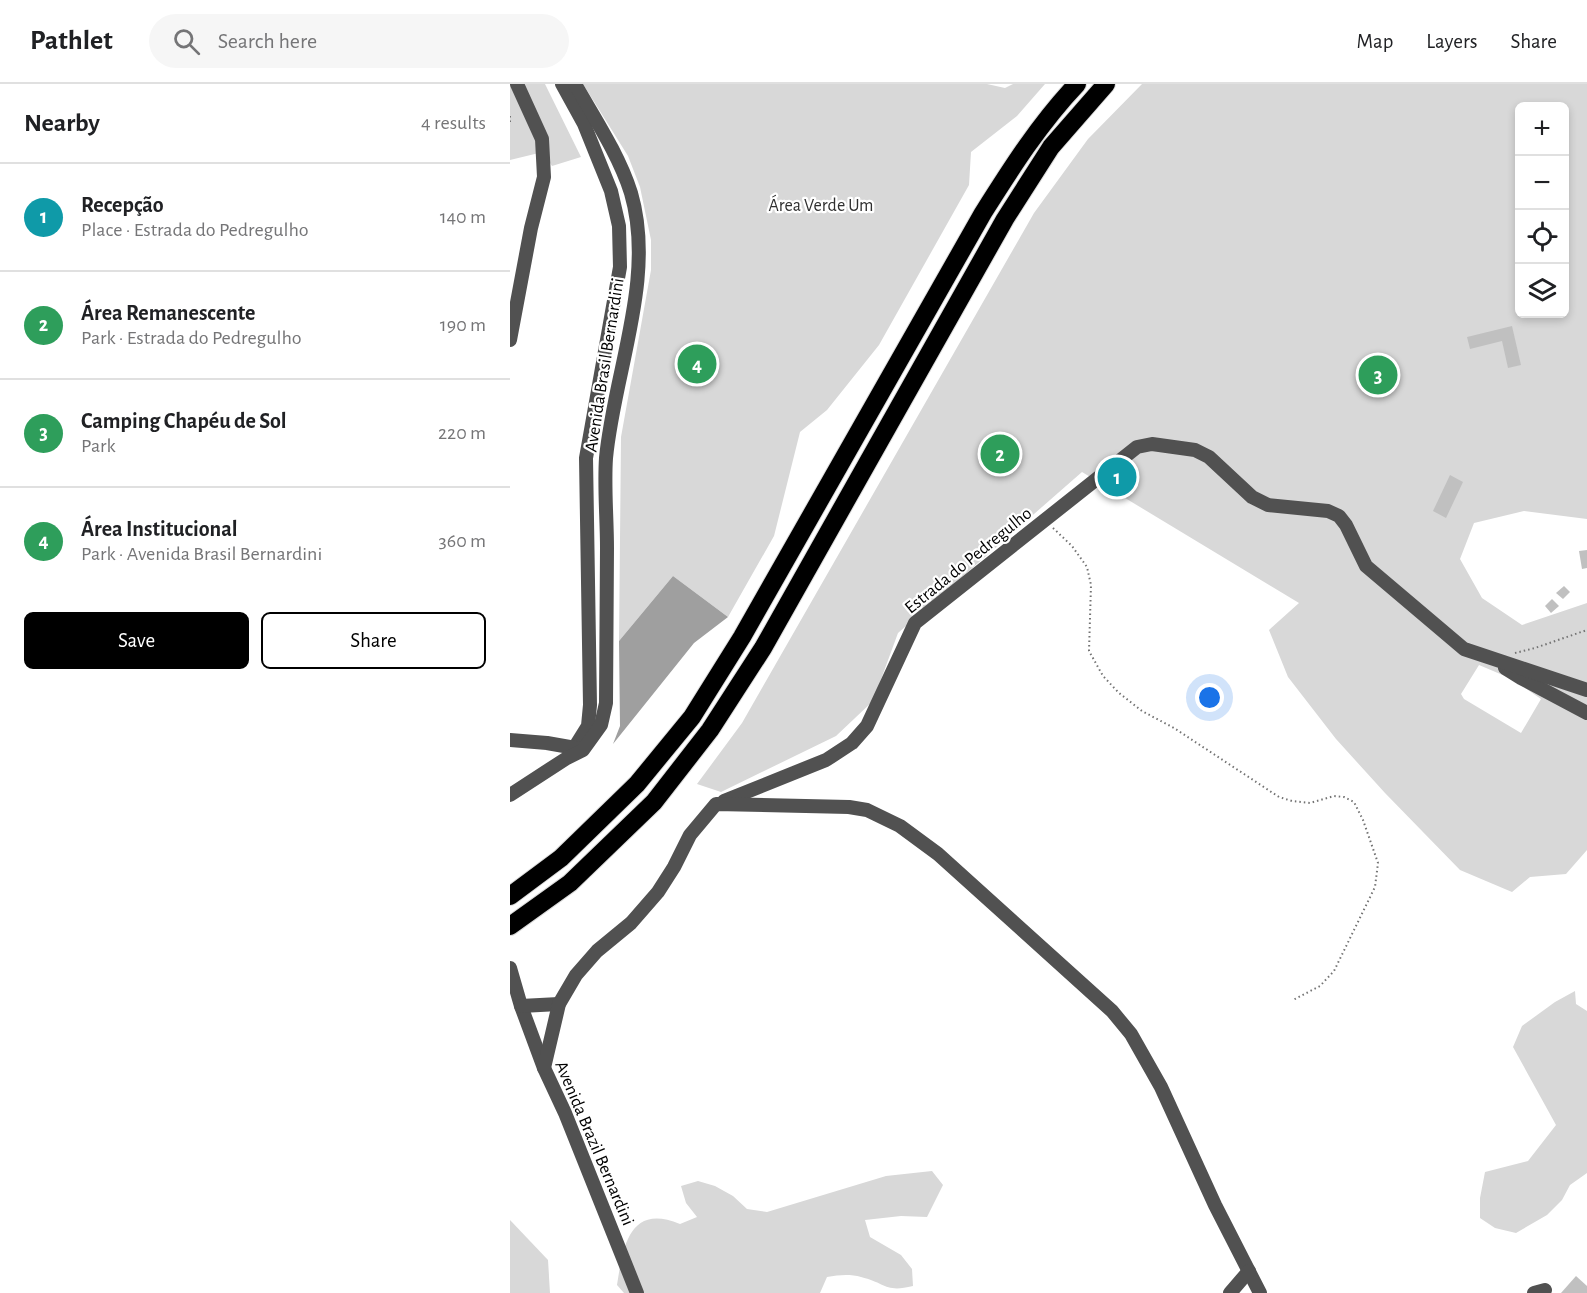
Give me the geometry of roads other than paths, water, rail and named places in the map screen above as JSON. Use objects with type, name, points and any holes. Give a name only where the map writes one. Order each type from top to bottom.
[{"type":"highway","points":[[510,896],[561,858],[637,784],[692,717],[742,638],[983,213],[1023,150],[1059,103],[1077,84]]},
{"type":"highway","points":[[510,926],[570,884],[654,802],[710,730],[763,648],[1005,219],[1051,147],[1106,84]]},
{"type":"street","points":[[510,340],[531,228],[544,177],[542,139],[517,84]]},
{"type":"street","name":"Avenida Brasil Bernardini","points":[[562,84],[584,124],[611,191],[619,226],[620,267],[586,459],[590,705],[588,726],[575,752]]},
{"type":"street","name":"Avenida Brasil Bernardini","points":[[510,795],[575,752],[601,725],[606,703],[606,460],[639,265],[635,213],[628,184],[603,132],[575,84]]},
{"type":"street","name":"Estrada do Pedregulho","points":[[716,804],[826,760],[852,742],[867,726],[915,623],[1137,447],[1152,444],[1195,450],[1209,457],[1251,497],[1268,505],[1328,511],[1339,516],[1366,566],[1464,649],[1491,658]]},
{"type":"street","points":[[1491,658],[1587,690]]},
{"type":"street","points":[[1491,658],[1521,678],[1587,713]]},
{"type":"street","points":[[510,740],[547,743],[575,752]]},
{"type":"street","points":[[544,1068],[559,1004],[576,975],[597,951],[631,923],[658,892],[690,835],[716,804],[849,807],[867,810],[900,826],[938,854],[1084,984],[1112,1011],[1131,1034],[1161,1087],[1215,1205],[1260,1293]]},
{"type":"street","name":"Avenida Brazil Bernardini","points":[[510,968],[521,1006],[544,1068],[565,1113],[637,1293]]},
{"type":"street","points":[[521,1006],[559,1004]]},
{"type":"street","points":[[1230,1293],[1249,1271]]},
{"type":"place","name":"Área Institucional","points":[[697,364]]},
{"type":"place","name":"Camping Chapéu de Sol","points":[[1378,375]]},
{"type":"place","name":"Área Remanescente","points":[[1000,454]]},
{"type":"place","name":"Recepção","points":[[1117,477]]},
{"type":"park label","name":"Área Verde Um","points":[[821,205]]}]
